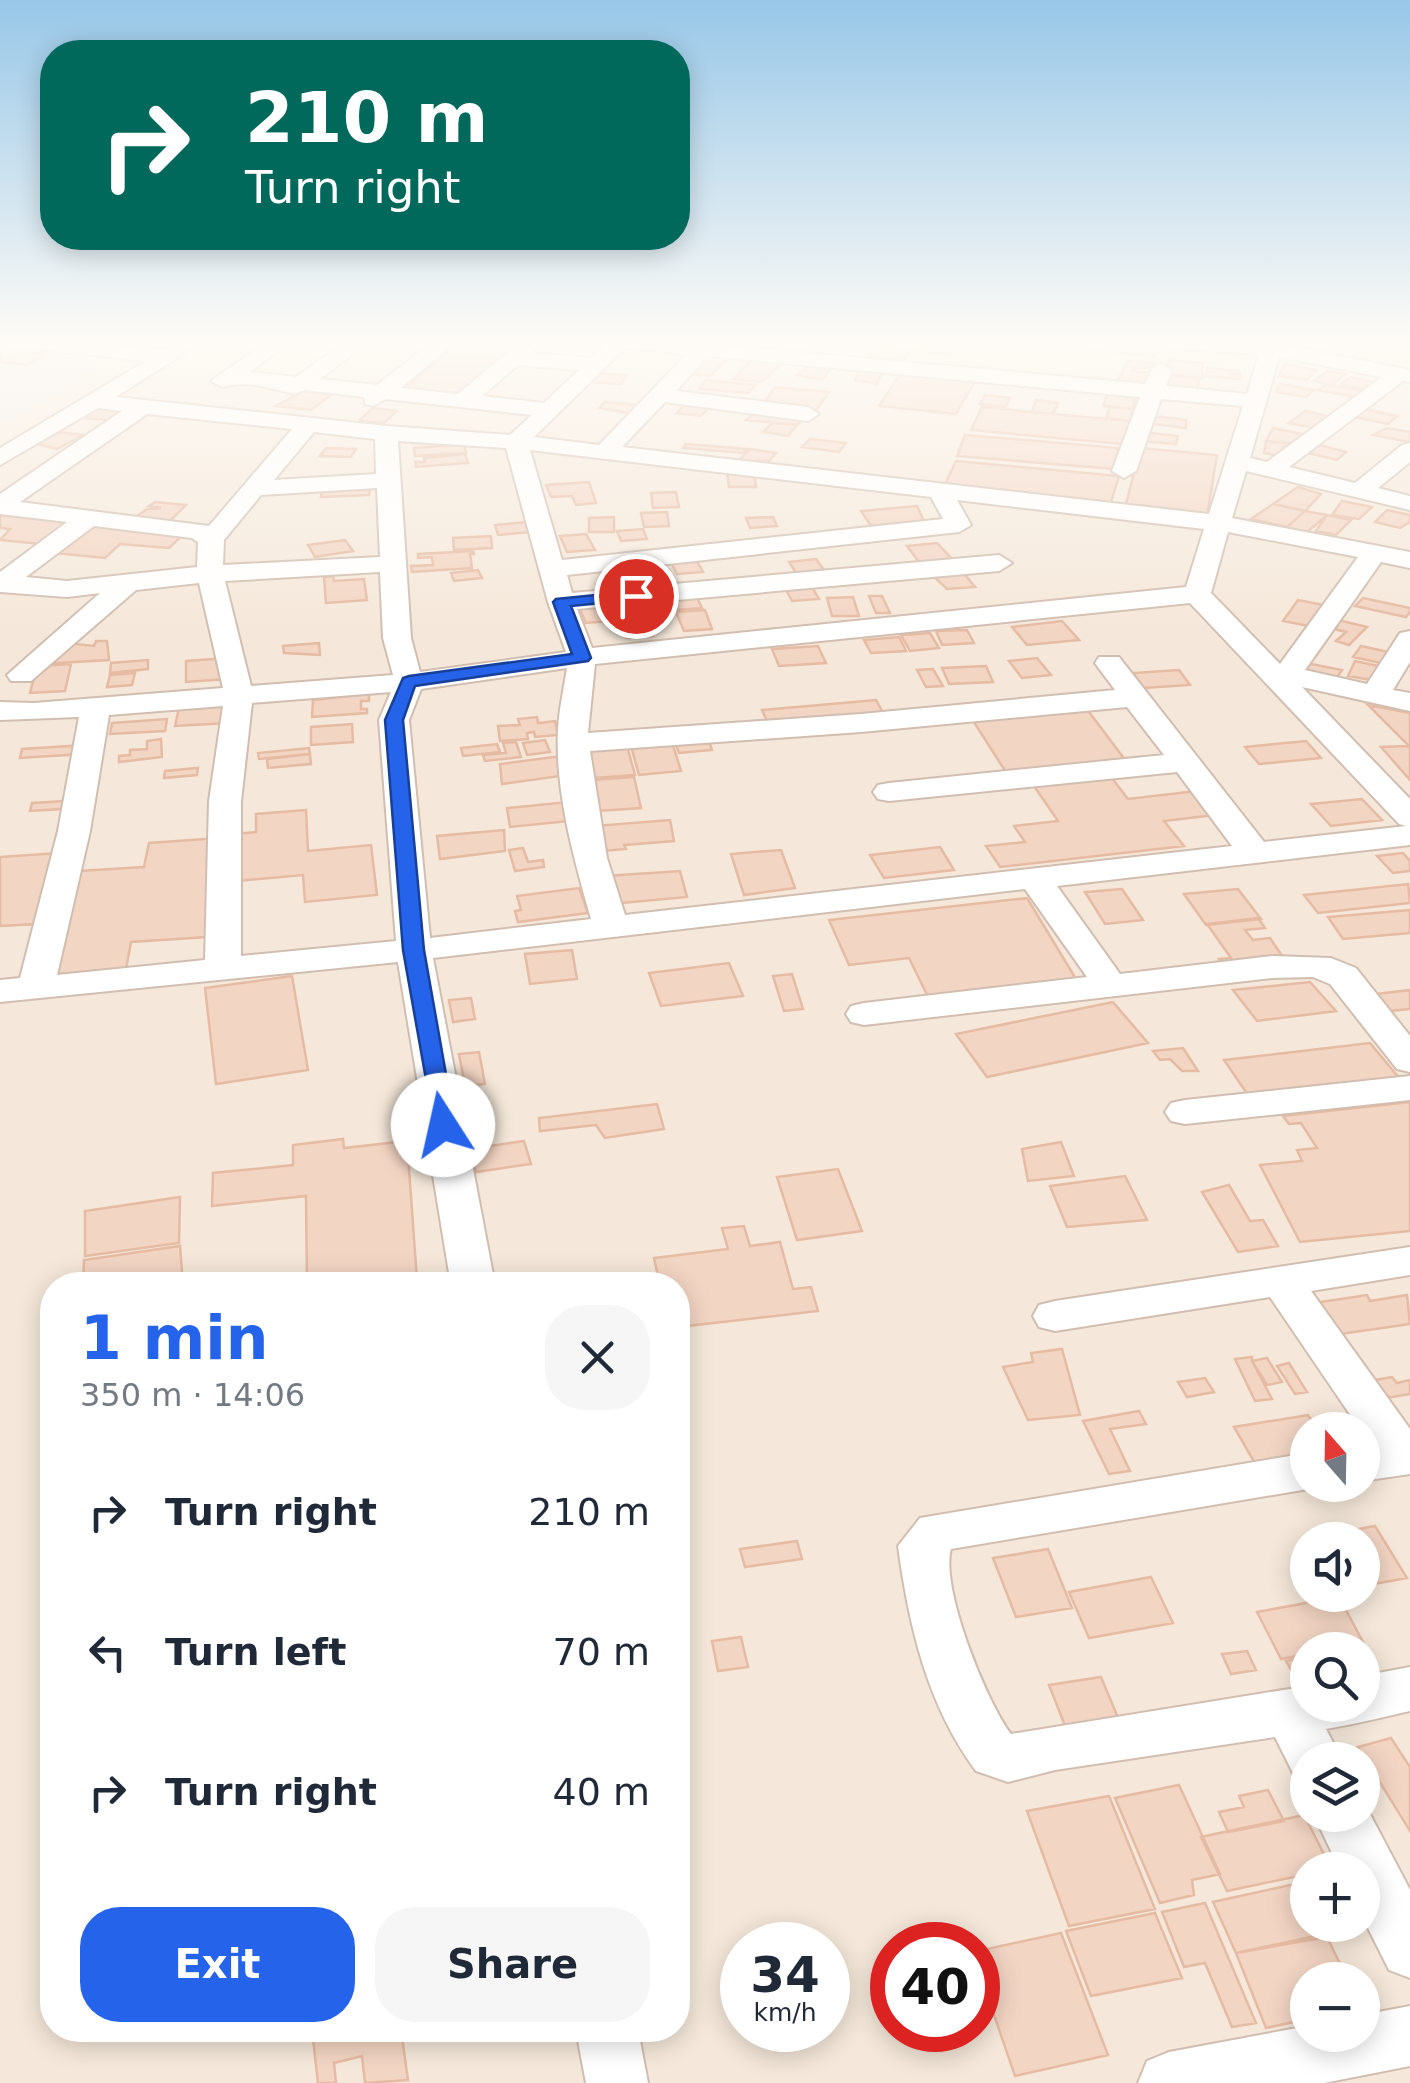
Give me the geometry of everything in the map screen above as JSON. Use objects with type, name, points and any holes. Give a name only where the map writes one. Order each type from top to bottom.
[{"type":"street","points":[[0,458],[34,437]]},
{"type":"street","points":[[0,506],[99,437]]},
{"type":"street","points":[[223,967],[225,801],[239,694],[210,574],[211,538],[298,437]]},
{"type":"street","points":[[386,437],[397,638],[409,682],[394,720],[414,950],[471,1272]]},
{"type":"street","points":[[447,437],[1220,523],[1410,560]]},
{"type":"street","points":[[516,442],[521,437]]},
{"type":"street","points":[[604,453],[619,437]]},
{"type":"street","points":[[1124,471],[1137,437]]},
{"type":"street","points":[[1197,594],[1244,437]]},
{"type":"street","points":[[1271,470],[1317,437]]},
{"type":"street","points":[[516,442],[561,602],[582,658],[574,743],[590,858],[612,927]]},
{"type":"street","points":[[1360,492],[1400,469],[1410,450]]},
{"type":"street","points":[[1237,462],[1410,503]]},
{"type":"street","points":[[256,488],[388,480]]},
{"type":"street","points":[[940,491],[959,525],[1043,610]]},
{"type":"street","points":[[0,506],[199,531],[211,538]]},
{"type":"street","points":[[0,583],[89,518]]},
{"type":"street","points":[[552,569],[959,525]]},
{"type":"street","points":[[1279,674],[1374,552]]},
{"type":"street","points":[[561,602],[999,563]]},
{"type":"street","points":[[0,583],[67,589],[125,586],[210,574],[392,564]]},
{"type":"street","points":[[0,698],[11,673],[125,586]]},
{"type":"street","points":[[0,711],[409,682],[582,658],[1197,594]]},
{"type":"street","points":[[1197,594],[1279,674],[1410,816]]},
{"type":"street","points":[[1375,694],[1410,639]]},
{"type":"street","points":[[1110,663],[1255,853]]},
{"type":"street","points":[[1279,674],[1410,702]]},
{"type":"street","points":[[574,743],[821,726],[1136,697]]},
{"type":"street","points":[[36,987],[74,831],[96,706]]},
{"type":"street","points":[[889,792],[1185,762]]},
{"type":"street","points":[[0,991],[414,950],[1410,835]]},
{"type":"street","points":[[1034,878],[1110,985]]},
{"type":"street","points":[[864,1014],[1318,966],[1344,976],[1410,1061]]},
{"type":"street","points":[[1185,1112],[1410,1088]]},
{"type":"street","points":[[1055,1316],[1410,1260]]},
{"type":"street","points":[[1281,1280],[1392,1458]]},
{"type":"street","points":[[1290,1474],[937,1532],[923,1546],[947,1666],[996,1754],[1008,1758],[1055,1747],[1313,1726]]},
{"type":"street","points":[[1380,1695],[1410,1689]]},
{"type":"street","points":[[1351,1832],[1410,1950]]},
{"type":"street","points":[[1169,2083],[1410,2036]]},
{"type":"street","points":[[609,2042],[617,2083]]},
{"type":"shaded area","points":[[0,437],[1410,437],[1410,2083],[0,2083]]},
{"type":"building","points":[[49,437],[79,437],[57,449],[37,444]]},
{"type":"building","points":[[964,437],[1119,448],[1114,469],[957,456]]},
{"type":"building","points":[[1049,437],[1124,437],[1122,444]]},
{"type":"building","points":[[1139,437],[1178,437],[1176,444],[1137,441]]},
{"type":"building","points":[[1268,437],[1304,437],[1296,444],[1266,441]]},
{"type":"building","points":[[810,439],[846,443],[839,452],[802,447]]},
{"type":"building","points":[[1266,441],[1285,443],[1279,456],[1264,453]]},
{"type":"building","points":[[464,444],[466,453],[415,456],[414,448]]},
{"type":"building","points":[[686,444],[747,449],[744,453],[683,448]]},
{"type":"building","points":[[1320,445],[1346,452],[1337,460],[1304,452]]},
{"type":"building","points":[[326,448],[356,449],[351,457],[320,456]]},
{"type":"building","points":[[1140,448],[1217,455],[1207,516],[1125,508]]},
{"type":"building","points":[[750,449],[776,453],[769,461],[755,461],[767,462],[763,466],[737,462]]},
{"type":"building","points":[[465,454],[468,463],[416,467],[415,462],[425,462],[424,458]]},
{"type":"building","points":[[956,461],[1119,476],[1110,505],[943,489]]},
{"type":"building","points":[[754,472],[756,487],[729,487],[727,473]]},
{"type":"building","points":[[589,482],[596,503],[576,505],[572,496],[551,497],[546,485]]},
{"type":"building","points":[[356,484],[356,490],[370,490],[369,495],[321,497],[323,485]]},
{"type":"building","points":[[1298,487],[1321,494],[1305,511],[1273,504]]},
{"type":"building","points":[[676,492],[679,507],[653,508],[651,493]]},
{"type":"building","points":[[1342,501],[1372,507],[1359,519],[1332,515]]},
{"type":"building","points":[[155,502],[186,505],[169,522],[136,517],[147,509],[161,508],[149,506]]},
{"type":"building","points":[[1273,504],[1305,511],[1287,527],[1251,519]]},
{"type":"building","points":[[917,506],[925,523],[871,526],[861,511]]},
{"type":"building","points":[[1387,510],[1410,515],[1410,522],[1400,528],[1375,522]]},
{"type":"building","points":[[1305,511],[1327,515],[1306,533],[1287,527]]},
{"type":"building","points":[[667,512],[669,526],[644,527],[641,513]]},
{"type":"building","points":[[0,515],[69,522],[41,544],[0,540],[10,529],[0,528]]},
{"type":"building","points":[[1327,515],[1351,520],[1336,535],[1316,531]]},
{"type":"building","points":[[614,517],[614,532],[589,532],[589,518]]},
{"type":"building","points":[[773,517],[777,526],[750,528],[746,518]]},
{"type":"building","points":[[529,522],[532,532],[498,535],[495,525]]},
{"type":"building","points":[[91,524],[185,533],[169,548],[120,544],[105,558],[56,553]]},
{"type":"building","points":[[643,529],[647,539],[621,541],[617,531]]},
{"type":"building","points":[[586,534],[595,550],[567,552],[560,536]]},
{"type":"building","points":[[491,536],[492,548],[454,550],[453,538]]},
{"type":"building","points":[[345,540],[353,551],[315,557],[308,545]]},
{"type":"building","points":[[937,543],[955,562],[922,566],[907,546]]},
{"type":"building","points":[[473,551],[472,568],[412,572],[411,566],[433,565],[432,557],[418,558],[418,554]]},
{"type":"building","points":[[693,554],[703,572],[677,574],[668,557]]},
{"type":"building","points":[[816,559],[829,577],[797,574],[789,562]]},
{"type":"building","points":[[478,570],[482,578],[454,581],[451,573]]},
{"type":"building","points":[[961,570],[975,587],[947,589],[931,574]]},
{"type":"building","points":[[333,576],[334,581],[364,579],[367,600],[326,603],[324,577]]},
{"type":"building","points":[[810,584],[819,599],[792,601],[784,586]]},
{"type":"building","points":[[694,592],[702,608],[675,610],[668,594]]},
{"type":"building","points":[[869,596],[882,596],[890,613],[876,613]]},
{"type":"building","points":[[853,597],[859,616],[832,616],[827,598]]},
{"type":"building","points":[[1363,598],[1410,608],[1410,612],[1406,617],[1355,606]]},
{"type":"building","points":[[1298,600],[1329,606],[1314,627],[1283,621]]},
{"type":"building","points":[[602,601],[611,621],[586,623],[577,603]]},
{"type":"building","points":[[705,610],[712,629],[684,631],[676,612]]},
{"type":"building","points":[[1338,620],[1367,627],[1349,645],[1336,641],[1346,632],[1330,628]]},
{"type":"building","points":[[1062,621],[1079,640],[1027,645],[1012,627]]},
{"type":"building","points":[[646,622],[653,636],[627,638],[621,625]]},
{"type":"building","points":[[967,630],[974,643],[942,645],[936,631]]},
{"type":"building","points":[[930,633],[939,648],[910,651],[901,635]]},
{"type":"building","points":[[899,637],[906,651],[871,653],[864,640]]},
{"type":"building","points":[[96,641],[107,641],[109,660],[39,664],[67,643],[94,646]]},
{"type":"building","points":[[319,643],[320,655],[284,653],[283,646]]},
{"type":"building","points":[[818,646],[826,663],[779,666],[772,649]]},
{"type":"building","points":[[1361,646],[1389,652],[1381,663],[1353,657]]},
{"type":"building","points":[[227,658],[227,679],[186,682],[186,661]]},
{"type":"building","points":[[1037,658],[1051,675],[1022,678],[1009,661]]},
{"type":"building","points":[[148,660],[148,669],[110,673],[111,663]]},
{"type":"building","points":[[1355,661],[1378,666],[1372,680],[1348,676]]},
{"type":"building","points":[[1306,663],[1342,670],[1334,681],[1298,673]]},
{"type":"building","points":[[71,664],[65,691],[30,693],[37,666]]},
{"type":"building","points":[[986,666],[993,682],[949,684],[942,668]]},
{"type":"building","points":[[933,669],[943,686],[926,687],[917,670]]},
{"type":"building","points":[[1179,670],[1190,685],[1144,688],[1133,673]]},
{"type":"building","points":[[135,673],[132,685],[107,687],[110,675]]},
{"type":"building","points":[[369,694],[369,701],[361,701],[361,709],[367,709],[367,713],[312,717],[313,700]]},
{"type":"building","points":[[876,700],[886,718],[770,728],[762,710]]},
{"type":"building","points":[[231,705],[229,723],[175,726],[179,708]]},
{"type":"building","points":[[1368,705],[1410,713],[1410,746],[1409,746]]},
{"type":"building","points":[[1086,708],[1129,765],[1009,777],[972,719]]},
{"type":"building","points":[[537,717],[538,723],[555,721],[558,735],[535,737],[534,732],[527,733],[528,739],[500,741],[498,726],[520,725],[518,719]]},
{"type":"building","points":[[167,719],[165,731],[110,734],[112,723]]},
{"type":"building","points":[[352,724],[353,742],[311,745],[311,727]]},
{"type":"building","points":[[161,739],[162,757],[119,762],[119,756],[130,755],[130,750],[147,749],[147,741]]},
{"type":"building","points":[[708,739],[712,750],[679,753],[675,742]]},
{"type":"building","points":[[545,740],[550,752],[527,755],[523,743]]},
{"type":"building","points":[[1306,741],[1321,758],[1259,764],[1245,747]]},
{"type":"building","points":[[516,742],[521,757],[485,761],[483,755],[506,753],[503,743]]},
{"type":"building","points":[[672,742],[681,771],[639,775],[631,746]]},
{"type":"building","points":[[497,744],[500,752],[463,756],[461,748]]},
{"type":"building","points":[[84,745],[83,754],[20,758],[22,749]]},
{"type":"building","points":[[627,746],[635,775],[594,778],[588,749]]},
{"type":"building","points":[[1410,746],[1410,780],[1381,747]]},
{"type":"building","points":[[309,748],[310,754],[259,759],[258,753]]},
{"type":"building","points":[[310,754],[311,764],[268,768],[267,759]]},
{"type":"building","points":[[561,756],[565,768],[559,769],[560,776],[502,784],[500,764]]},
{"type":"building","points":[[198,768],[197,775],[164,778],[165,771]]},
{"type":"building","points":[[634,777],[641,808],[597,811],[593,780]]},
{"type":"building","points":[[1111,777],[1128,799],[1196,791],[1215,815],[1164,821],[1184,846],[1000,867],[986,846],[1025,842],[1014,826],[1058,821],[1034,786]]},
{"type":"building","points":[[1362,799],[1382,820],[1331,826],[1311,804]]},
{"type":"building","points":[[65,801],[63,809],[30,811],[32,803]]},
{"type":"building","points":[[568,802],[570,821],[510,827],[507,808]]},
{"type":"building","points":[[306,810],[308,851],[371,845],[377,895],[305,902],[303,875],[237,881],[236,834],[256,832],[256,814]]},
{"type":"building","points":[[670,820],[674,841],[624,845],[626,849],[603,851],[594,826]]},
{"type":"building","points":[[504,830],[505,851],[440,859],[437,836]]},
{"type":"building","points":[[219,838],[207,937],[131,942],[126,969],[57,974],[79,871],[144,867],[149,843]]},
{"type":"building","points":[[940,847],[954,870],[884,878],[870,855]]},
{"type":"building","points":[[523,848],[528,862],[543,860],[544,867],[515,871],[509,850]]},
{"type":"building","points":[[781,850],[795,888],[744,895],[731,854]]},
{"type":"building","points":[[58,853],[38,924],[0,926],[0,857]]},
{"type":"building","points":[[1403,853],[1410,861],[1410,871],[1393,873],[1377,856]]},
{"type":"building","points":[[680,871],[687,897],[612,904],[606,876]]},
{"type":"building","points":[[1408,884],[1410,903],[1318,913],[1304,895]]},
{"type":"building","points":[[579,888],[588,913],[518,922],[515,911],[521,910],[517,896]]},
{"type":"building","points":[[1122,889],[1143,920],[1105,924],[1085,892]]},
{"type":"building","points":[[1238,889],[1261,919],[1206,925],[1184,894]]},
{"type":"building","points":[[1027,898],[1079,984],[930,1001],[909,958],[849,965],[829,920]]},
{"type":"building","points":[[1410,910],[1410,933],[1343,939],[1328,917]]},
{"type":"building","points":[[1258,918],[1265,928],[1245,930],[1253,940],[1270,938],[1283,957],[1223,964],[1219,959],[1231,958],[1207,924]]},
{"type":"building","points":[[572,950],[577,979],[530,984],[525,954]]},
{"type":"building","points":[[729,963],[743,996],[661,1006],[649,973]]},
{"type":"building","points":[[792,974],[803,1009],[784,1011],[773,976]]},
{"type":"building","points":[[292,976],[308,1070],[216,1084],[205,988]]},
{"type":"building","points":[[1310,982],[1336,1011],[1257,1021],[1233,990]]},
{"type":"building","points":[[1410,990],[1410,1009],[1390,1011],[1376,994]]},
{"type":"building","points":[[471,998],[475,1019],[453,1022],[449,1000]]},
{"type":"building","points":[[1113,1002],[1148,1043],[987,1077],[956,1034]]},
{"type":"building","points":[[1370,1043],[1400,1079],[1250,1098],[1224,1060]]},
{"type":"building","points":[[1183,1048],[1198,1071],[1182,1071],[1170,1059],[1160,1060],[1153,1051]]},
{"type":"building","points":[[479,1052],[485,1084],[465,1086],[459,1054]]},
{"type":"building","points":[[1410,1102],[1410,1231],[1300,1242],[1260,1165],[1302,1161],[1297,1150],[1317,1148],[1301,1123],[1289,1124],[1283,1116]]},
{"type":"building","points":[[657,1104],[664,1129],[605,1138],[596,1125],[540,1131],[539,1118]]},
{"type":"building","points":[[343,1139],[344,1148],[407,1141],[416,1272],[307,1272],[306,1196],[212,1206],[213,1173],[293,1165],[293,1145]]},
{"type":"building","points":[[524,1141],[531,1164],[476,1172],[470,1149]]},
{"type":"building","points":[[1061,1142],[1074,1176],[1028,1181],[1022,1149]]},
{"type":"building","points":[[838,1169],[862,1231],[797,1240],[777,1177]]},
{"type":"building","points":[[1125,1176],[1147,1220],[1067,1227],[1050,1186]]},
{"type":"building","points":[[1229,1185],[1250,1221],[1263,1220],[1278,1246],[1238,1252],[1202,1192]]},
{"type":"building","points":[[180,1197],[179,1243],[85,1256],[85,1211]]},
{"type":"building","points":[[744,1226],[750,1246],[780,1242],[793,1289],[811,1287],[818,1311],[690,1326],[690,1272],[657,1272],[654,1258],[728,1249],[722,1228]]},
{"type":"building","points":[[180,1246],[182,1272],[84,1272],[84,1260]]},
{"type":"building","points":[[1367,1295],[1370,1301],[1407,1295],[1410,1324],[1334,1335],[1314,1303]]},
{"type":"building","points":[[1062,1349],[1080,1415],[1028,1420],[1003,1367],[1033,1362],[1031,1353]]},
{"type":"building","points":[[1252,1357],[1272,1399],[1255,1401],[1235,1359]]},
{"type":"building","points":[[1267,1358],[1282,1382],[1267,1385],[1252,1361]]},
{"type":"building","points":[[1289,1363],[1307,1392],[1295,1394],[1277,1366]]},
{"type":"building","points":[[1392,1377],[1397,1383],[1410,1380],[1410,1394],[1381,1399],[1369,1381]]},
{"type":"building","points":[[1205,1378],[1214,1392],[1187,1397],[1178,1382]]},
{"type":"building","points":[[1139,1411],[1146,1424],[1110,1429],[1130,1471],[1109,1474],[1083,1421]]},
{"type":"building","points":[[1290,1418],[1290,1467],[1260,1472],[1234,1427]]},
{"type":"building","points":[[1380,1534],[1407,1578],[1380,1583]]},
{"type":"building","points":[[797,1541],[802,1559],[745,1567],[740,1549]]},
{"type":"building","points":[[1048,1549],[1072,1608],[1016,1617],[993,1558]]},
{"type":"building","points":[[1151,1577],[1173,1623],[1089,1638],[1069,1592]]},
{"type":"building","points":[[1290,1606],[1290,1612],[1347,1612],[1358,1632],[1290,1632],[1290,1657],[1281,1659],[1257,1612]]},
{"type":"building","points":[[741,1637],[748,1667],[718,1671],[712,1641]]},
{"type":"building","points":[[1247,1651],[1256,1670],[1231,1674],[1222,1654]]},
{"type":"building","points":[[1101,1677],[1124,1732],[1071,1741],[1049,1685]]},
{"type":"building","points":[[1391,1738],[1410,1767],[1410,1831],[1380,1783],[1380,1742],[1376,1742]]},
{"type":"building","points":[[1179,1785],[1220,1874],[1192,1880],[1194,1895],[1160,1903],[1115,1798]]},
{"type":"building","points":[[1268,1790],[1284,1821],[1228,1832],[1219,1812],[1244,1807],[1239,1796]]},
{"type":"building","points":[[1109,1796],[1155,1909],[1069,1926],[1027,1811]]},
{"type":"building","points":[[1290,1818],[1290,1832],[1313,1832],[1323,1852],[1290,1852],[1290,1878],[1227,1891],[1201,1837]]},
{"type":"building","points":[[1290,1885],[1290,1941],[1236,1953],[1213,1902]]},
{"type":"building","points":[[1205,1903],[1256,2023],[1232,2027],[1205,1963],[1184,1967],[1162,1912]]},
{"type":"building","points":[[1155,1913],[1182,1978],[1091,1996],[1066,1931]]},
{"type":"building","points":[[1061,1933],[1108,2055],[1015,2076],[1000,2032],[1000,1946]]},
{"type":"building","points":[[1299,1942],[1329,1942],[1339,1962],[1290,1962],[1290,2023],[1266,2028],[1236,1953]]},
{"type":"building","points":[[313,2042],[403,2042],[408,2080],[365,2083],[362,2056],[334,2063],[336,2083],[318,2083]]},
{"type":"route","points":[[443,1125],[414,950],[394,720],[401,696],[409,682],[582,658],[561,602],[636,596]]}]
